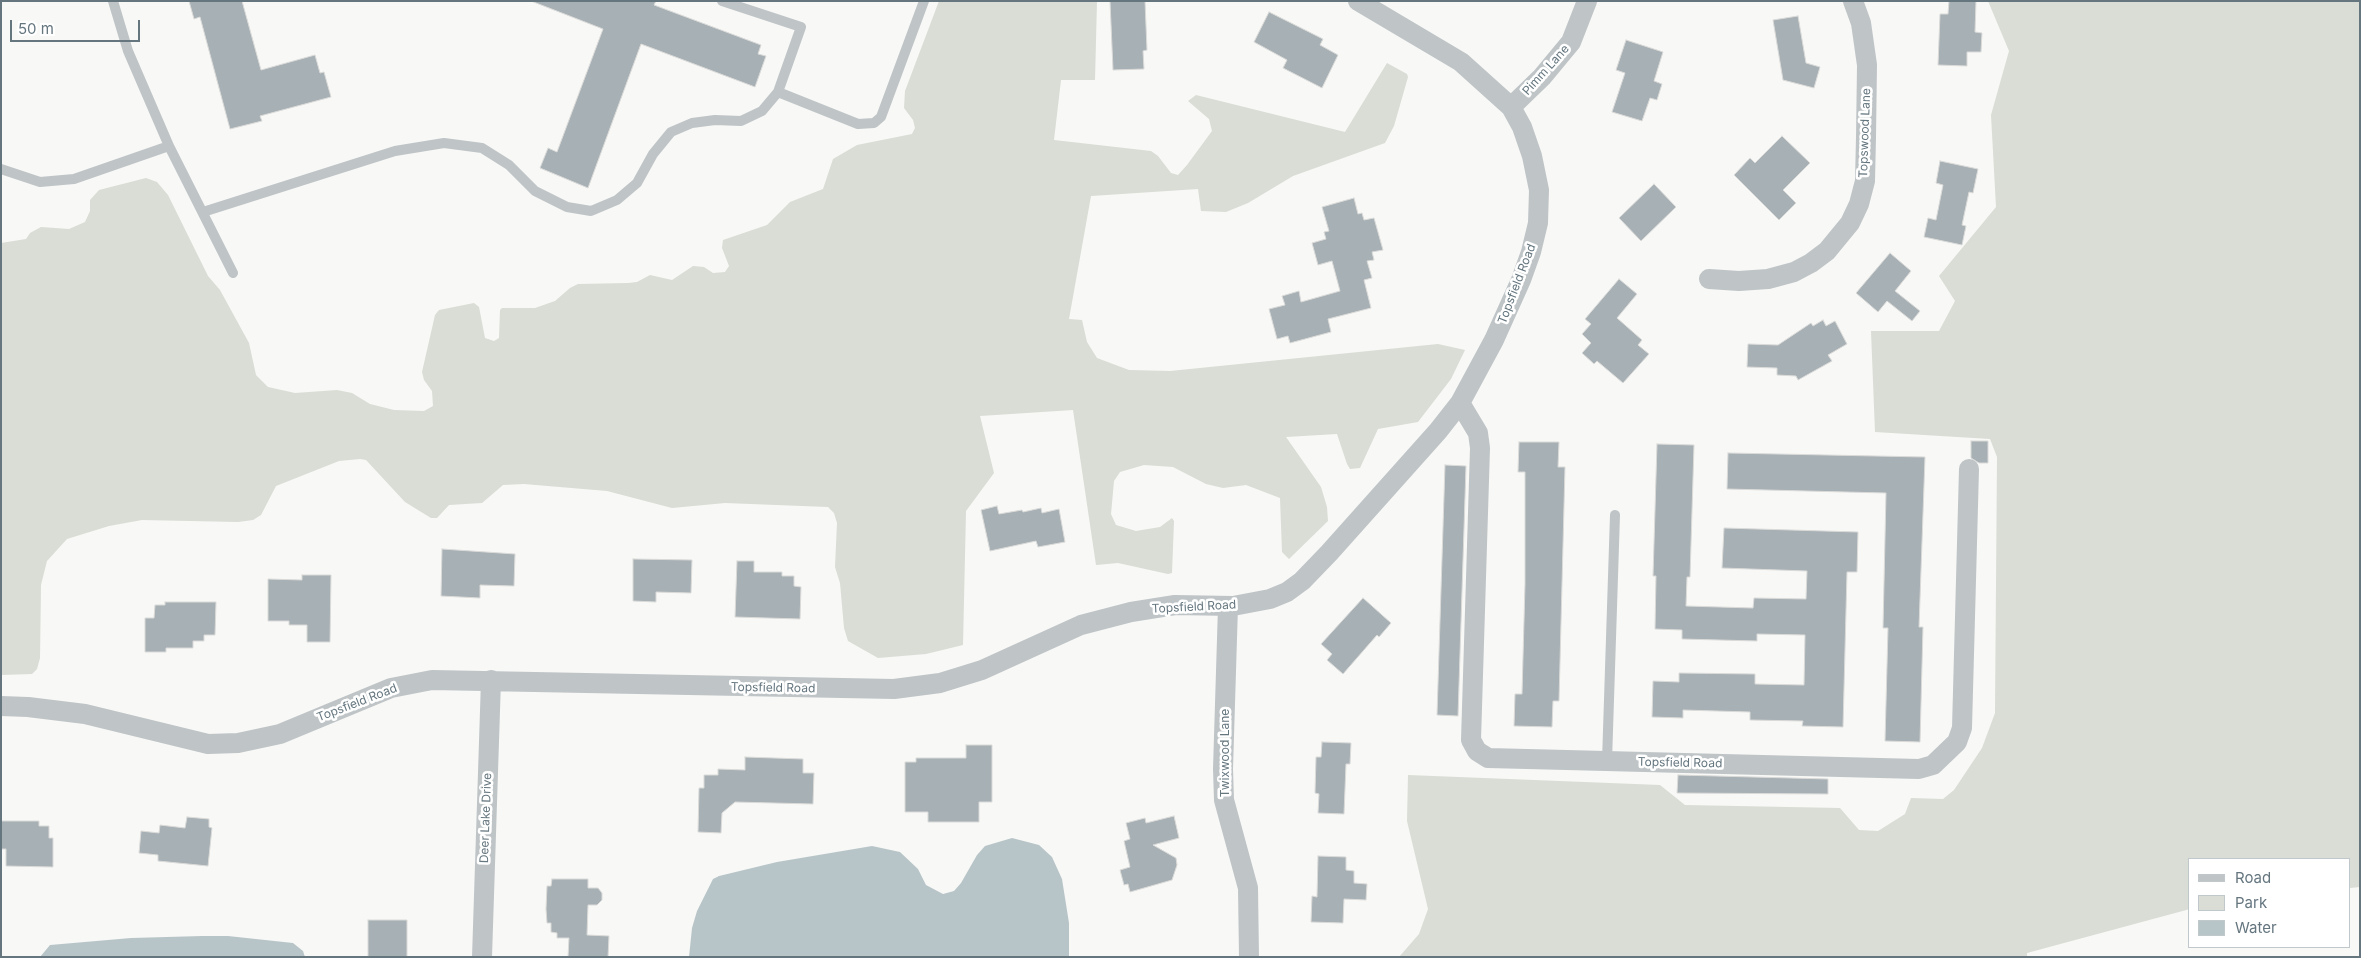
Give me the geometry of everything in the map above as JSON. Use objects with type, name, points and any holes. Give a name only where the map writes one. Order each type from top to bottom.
[{"type":"street","name":"Topsfield Road","points":[[1,706],[28,707],[84,714],[208,744],[238,743],[280,734],[374,694],[413,682],[454,679],[894,689],[940,683],[982,670],[1081,625],[1131,612],[1175,605],[1228,606],[1270,598],[1287,592],[1302,581],[1438,431],[1460,403],[1494,340],[1521,280],[1531,252],[1538,223],[1539,190],[1532,156],[1522,127],[1511,107],[1461,62],[1358,1]]},
{"type":"street","name":"Pimm Lane","points":[[1511,107],[1542,77],[1571,42],[1587,1]]},
{"type":"street","name":"Topswood Lane","points":[[1709,279],[1739,281],[1768,279],[1794,272],[1828,251],[1850,223],[1859,204],[1865,181],[1867,92],[1865,42],[1853,1]]},
{"type":"street","name":"Topsfield Road","points":[[1460,403],[1478,433],[1480,448],[1471,740],[1476,751],[1488,758],[1920,769],[1934,765],[1957,742],[1962,728],[1969,469]]},
{"type":"street","name":"Twixwood Lane","points":[[1228,606],[1223,784],[1228,817],[1246,872],[1249,957]]},
{"type":"street","name":"Deer Lake Drive","points":[[482,957],[491,680]]},
{"type":"lane","points":[[113,1],[128,51],[169,146],[234,273]]},
{"type":"lane","points":[[203,212],[396,151],[444,143],[482,148],[508,165],[535,191],[567,206],[591,211],[617,200],[637,183],[653,154],[672,132],[692,123],[715,120],[741,120],[762,111],[778,92],[801,28],[722,1]]},
{"type":"lane","points":[[778,92],[858,124],[874,123],[881,117],[924,1]]},
{"type":"lane","points":[[1,168],[40,182],[74,179],[169,146]]},
{"type":"lane","points":[[1607,761],[1615,515]]},
{"type":"green space","points":[[939,1],[1097,1],[1095,80],[1061,80],[1054,140],[1151,151],[1158,156],[1171,173],[1178,175],[1212,131],[1209,119],[1188,101],[1196,95],[1345,132],[1387,63],[1407,74],[1408,77],[1394,126],[1385,143],[1293,176],[1248,203],[1226,212],[1201,211],[1198,189],[1091,196],[1069,319],[1082,320],[1087,342],[1097,358],[1129,370],[1170,371],[1438,344],[1465,350],[1451,379],[1418,422],[1378,429],[1360,468],[1350,469],[1337,434],[1286,437],[1321,487],[1327,507],[1328,521],[1289,559],[1282,552],[1280,498],[1246,485],[1223,488],[1206,484],[1173,467],[1144,465],[1120,472],[1114,481],[1111,514],[1116,525],[1136,531],[1160,527],[1172,518],[1174,521],[1172,573],[1168,574],[1118,563],[1096,565],[1073,410],[980,416],[994,473],[966,511],[963,645],[926,654],[878,658],[848,641],[844,628],[840,583],[835,567],[837,523],[834,513],[828,507],[725,503],[672,508],[607,491],[524,484],[503,485],[482,503],[449,505],[437,518],[431,518],[405,502],[366,460],[360,459],[339,461],[276,486],[261,515],[253,520],[238,522],[142,520],[109,526],[67,539],[47,561],[41,585],[40,658],[37,669],[32,674],[1,675],[1,243],[26,239],[30,233],[41,227],[69,229],[85,222],[90,211],[90,200],[99,190],[146,178],[157,182],[168,195],[208,276],[220,290],[249,343],[256,375],[268,387],[295,393],[337,390],[352,393],[370,404],[394,410],[424,411],[433,406],[432,391],[424,380],[422,372],[435,315],[439,310],[474,303],[479,307],[485,338],[494,341],[499,338],[500,310],[502,308],[535,308],[555,301],[570,288],[578,284],[637,282],[650,275],[672,280],[693,266],[704,267],[713,273],[725,272],[729,266],[722,248],[723,240],[767,225],[790,202],[823,189],[833,159],[857,145],[912,134],[915,128],[913,120],[904,108],[905,91]]},
{"type":"green space","points":[[1988,1],[2360,1],[2360,887],[2351,888],[2351,858],[2188,858],[2188,910],[2027,953],[2027,957],[1399,957],[1419,934],[1428,909],[1407,821],[1408,775],[1660,785],[1685,805],[1840,808],[1859,830],[1878,831],[1905,814],[1911,798],[1943,799],[1954,790],[1982,748],[1995,713],[1997,457],[1990,439],[1875,432],[1871,331],[1939,331],[1955,301],[1939,276],[1996,207],[1991,115],[2009,51]]},
{"type":"water","points":[[1012,838],[1039,845],[1052,857],[1062,879],[1069,923],[1069,957],[689,957],[692,928],[697,911],[713,879],[719,876],[777,862],[872,846],[900,852],[918,869],[926,885],[943,894],[954,891],[961,883],[977,855],[985,846]]},
{"type":"water","points":[[228,936],[293,943],[303,951],[305,957],[40,957],[50,945],[131,938]]},
{"type":"building","points":[[189,1],[242,1],[261,70],[315,55],[320,73],[324,72],[331,97],[260,116],[262,121],[230,129],[200,17],[194,19]]},
{"type":"building","points":[[531,1],[656,1],[654,5],[761,45],[758,54],[766,56],[755,87],[641,44],[588,188],[540,168],[548,148],[557,152],[603,29]]},
{"type":"building","points":[[1110,1],[1145,1],[1147,50],[1143,51],[1144,69],[1113,70]]},
{"type":"building","points":[[1949,1],[1976,1],[1975,32],[1982,33],[1981,52],[1967,52],[1967,66],[1938,65],[1940,14],[1948,14]]},
{"type":"building","points":[[1269,12],[1323,39],[1320,45],[1338,55],[1322,88],[1283,68],[1287,60],[1254,42]]},
{"type":"building","points":[[1798,16],[1806,63],[1820,67],[1814,88],[1783,80],[1773,20]]},
{"type":"building","points":[[1626,40],[1663,52],[1654,81],[1662,84],[1657,100],[1650,98],[1642,121],[1612,112],[1625,73],[1616,70]]},
{"type":"building","points":[[1782,136],[1810,163],[1783,190],[1796,203],[1779,220],[1734,175],[1750,158],[1755,163]]},
{"type":"building","points":[[1940,161],[1978,169],[1973,193],[1969,192],[1962,225],[1966,226],[1962,245],[1924,237],[1928,218],[1936,220],[1943,185],[1936,183]]},
{"type":"building","points":[[1654,184],[1676,207],[1641,241],[1619,218]]},
{"type":"building","points":[[1354,198],[1358,214],[1362,213],[1364,220],[1374,218],[1383,250],[1372,252],[1374,260],[1367,261],[1372,278],[1364,280],[1371,308],[1328,319],[1331,332],[1290,343],[1288,336],[1277,339],[1269,309],[1285,305],[1282,296],[1299,291],[1301,302],[1340,291],[1332,261],[1318,265],[1312,243],[1326,239],[1324,232],[1329,231],[1322,207]]},
{"type":"building","points":[[1890,253],[1911,271],[1895,291],[1920,311],[1912,321],[1887,301],[1878,312],[1856,293]]},
{"type":"building","points":[[1619,279],[1637,294],[1617,318],[1642,340],[1638,345],[1649,354],[1623,383],[1597,361],[1594,364],[1582,353],[1591,343],[1582,334],[1591,324],[1585,319]]},
{"type":"building","points":[[1823,320],[1826,326],[1835,321],[1847,344],[1828,355],[1832,361],[1798,380],[1796,376],[1777,375],[1777,368],[1747,367],[1748,344],[1778,345],[1811,323],[1813,326]]},
{"type":"building","points":[[1971,441],[1988,441],[1988,463],[1979,463],[1971,458]]},
{"type":"building","points":[[1519,442],[1559,442],[1558,467],[1565,467],[1559,701],[1553,701],[1552,727],[1514,726],[1515,694],[1522,694],[1525,584],[1525,472],[1518,472]]},
{"type":"building","points":[[1657,444],[1694,445],[1690,577],[1687,577],[1686,606],[1753,608],[1754,598],[1806,599],[1807,571],[1722,568],[1724,528],[1858,532],[1857,572],[1847,572],[1843,727],[1802,726],[1803,721],[1750,720],[1750,712],[1683,710],[1683,718],[1652,717],[1653,681],[1679,682],[1679,673],[1755,674],[1755,684],[1804,685],[1805,635],[1757,634],[1757,641],[1682,639],[1682,630],[1655,629],[1656,576],[1653,576]]},
{"type":"building","points":[[1728,453],[1925,457],[1919,627],[1923,627],[1920,742],[1885,741],[1888,628],[1883,628],[1886,493],[1727,489]]},
{"type":"building","points":[[1445,465],[1466,466],[1458,716],[1437,715]]},
{"type":"building","points":[[997,506],[999,514],[1041,508],[1042,513],[1059,509],[1065,542],[1038,547],[1036,541],[990,551],[981,510]]},
{"type":"building","points":[[442,549],[515,554],[514,586],[480,585],[480,598],[441,596]]},
{"type":"building","points":[[633,559],[692,560],[691,593],[656,592],[656,602],[633,601]]},
{"type":"building","points":[[737,561],[754,561],[754,572],[782,572],[782,576],[794,576],[794,586],[801,587],[800,619],[735,617]]},
{"type":"building","points":[[302,575],[331,575],[330,642],[307,642],[307,625],[289,625],[289,621],[268,621],[268,579],[302,580]]},
{"type":"building","points":[[1363,598],[1391,623],[1379,637],[1377,635],[1343,674],[1327,660],[1332,654],[1321,644]]},
{"type":"building","points":[[165,602],[216,602],[215,635],[204,635],[204,641],[193,641],[193,648],[166,648],[166,652],[145,652],[145,618],[154,618],[155,605],[165,605]]},
{"type":"building","points":[[1322,742],[1351,743],[1350,764],[1346,764],[1344,814],[1318,813],[1319,794],[1315,793],[1316,757],[1321,757]]},
{"type":"building","points":[[966,745],[992,745],[992,802],[979,802],[979,822],[928,822],[928,812],[905,812],[905,762],[916,762],[916,758],[966,758]]},
{"type":"building","points":[[745,757],[803,759],[803,773],[814,773],[813,804],[735,802],[722,813],[721,833],[698,832],[699,788],[704,788],[704,775],[718,775],[718,769],[745,770]]},
{"type":"building","points":[[1678,775],[1828,779],[1828,794],[1677,793]]},
{"type":"building","points":[[1174,816],[1179,838],[1153,845],[1176,858],[1177,865],[1172,880],[1130,892],[1128,884],[1124,885],[1120,870],[1130,867],[1124,841],[1130,839],[1126,823],[1145,818],[1146,823]]},
{"type":"building","points":[[187,817],[209,819],[209,827],[212,828],[208,866],[158,861],[158,855],[139,853],[141,831],[159,833],[160,825],[185,828]]},
{"type":"building","points":[[1,821],[39,821],[39,826],[49,826],[49,838],[53,838],[53,867],[6,866],[6,849],[1,849]]},
{"type":"building","points":[[1318,856],[1346,857],[1346,870],[1354,871],[1354,883],[1367,884],[1366,900],[1344,899],[1343,923],[1311,922],[1312,896],[1317,897]]},
{"type":"building","points":[[552,879],[588,879],[588,888],[598,888],[602,893],[602,900],[597,905],[588,905],[587,935],[609,936],[608,957],[568,957],[569,938],[557,938],[557,933],[551,932],[551,923],[547,923],[547,886],[551,886]]},
{"type":"building","points":[[368,920],[407,920],[407,957],[368,957]]}]
